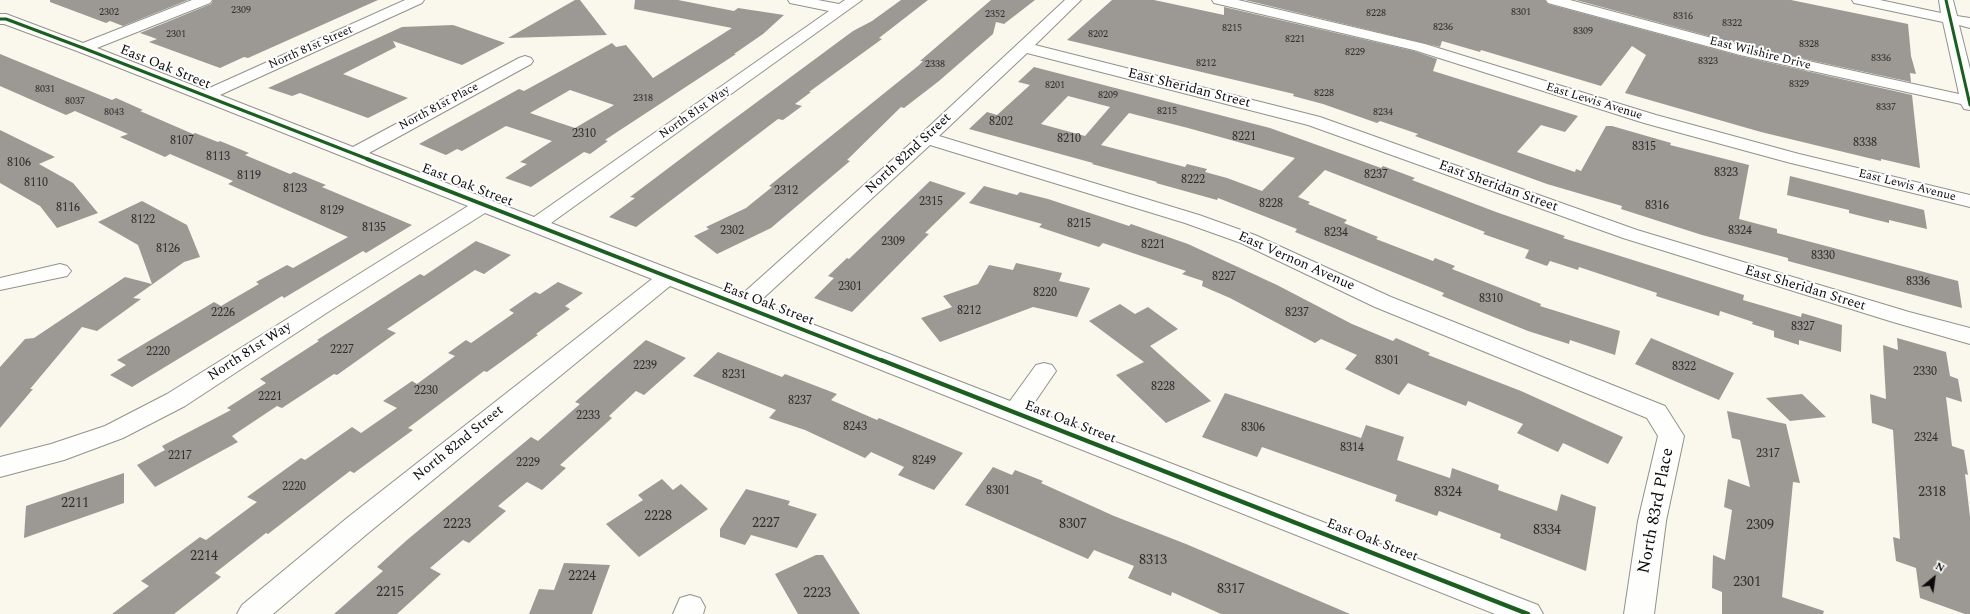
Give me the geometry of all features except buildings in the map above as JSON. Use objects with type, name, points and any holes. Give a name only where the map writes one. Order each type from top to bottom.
[{"type":"street","points":[[83,48],[205,0]]},
{"type":"street","name":"North 81st Street","points":[[205,96],[417,0]]},
{"type":"street","points":[[795,0],[848,5]]},
{"type":"street","name":"North 82nd Street","points":[[742,306],[927,138],[1074,0]]},
{"type":"street","name":"East Lewis Avenue","points":[[1219,0],[1419,47],[1650,119],[1794,158],[1970,201]]},
{"type":"street","name":"East Wilshire Drive","points":[[1553,0],[1746,52],[1970,102]]},
{"type":"street","points":[[1859,0],[1970,23]]},
{"type":"street","points":[[1946,0],[1970,102]]},
{"type":"street","name":"North 81st Way","points":[[535,225],[848,5]]},
{"type":"street","name":"East Oak Street","points":[[2,16],[1528,614]]},
{"type":"street","name":"East Sheridan Street","points":[[1023,47],[1314,121],[1630,234],[1893,315],[1970,336]]},
{"type":"street","name":"North 81st Place","points":[[353,154],[526,61]]},
{"type":"street","name":"East Vernon Avenue","points":[[927,138],[1192,219],[1248,239],[1383,302],[1656,412]]},
{"type":"street","name":"North 81st Way","points":[[0,467],[55,453],[114,432],[176,400],[320,306],[484,205]]},
{"type":"street","points":[[1,282],[60,271]]},
{"type":"street","name":"North 82nd Street","points":[[252,614],[357,526],[668,277]]},
{"type":"street","name":"East Oak Street","points":[[1014,413],[1044,371]]},
{"type":"street","name":"North 83rd Place","points":[[1639,614],[1652,521],[1671,436],[1656,412]]},
{"type":"cycle path","points":[[1946,0],[1970,105]]},
{"type":"cycle path","points":[[0,19],[6,19],[83,48],[1528,614]]}]
